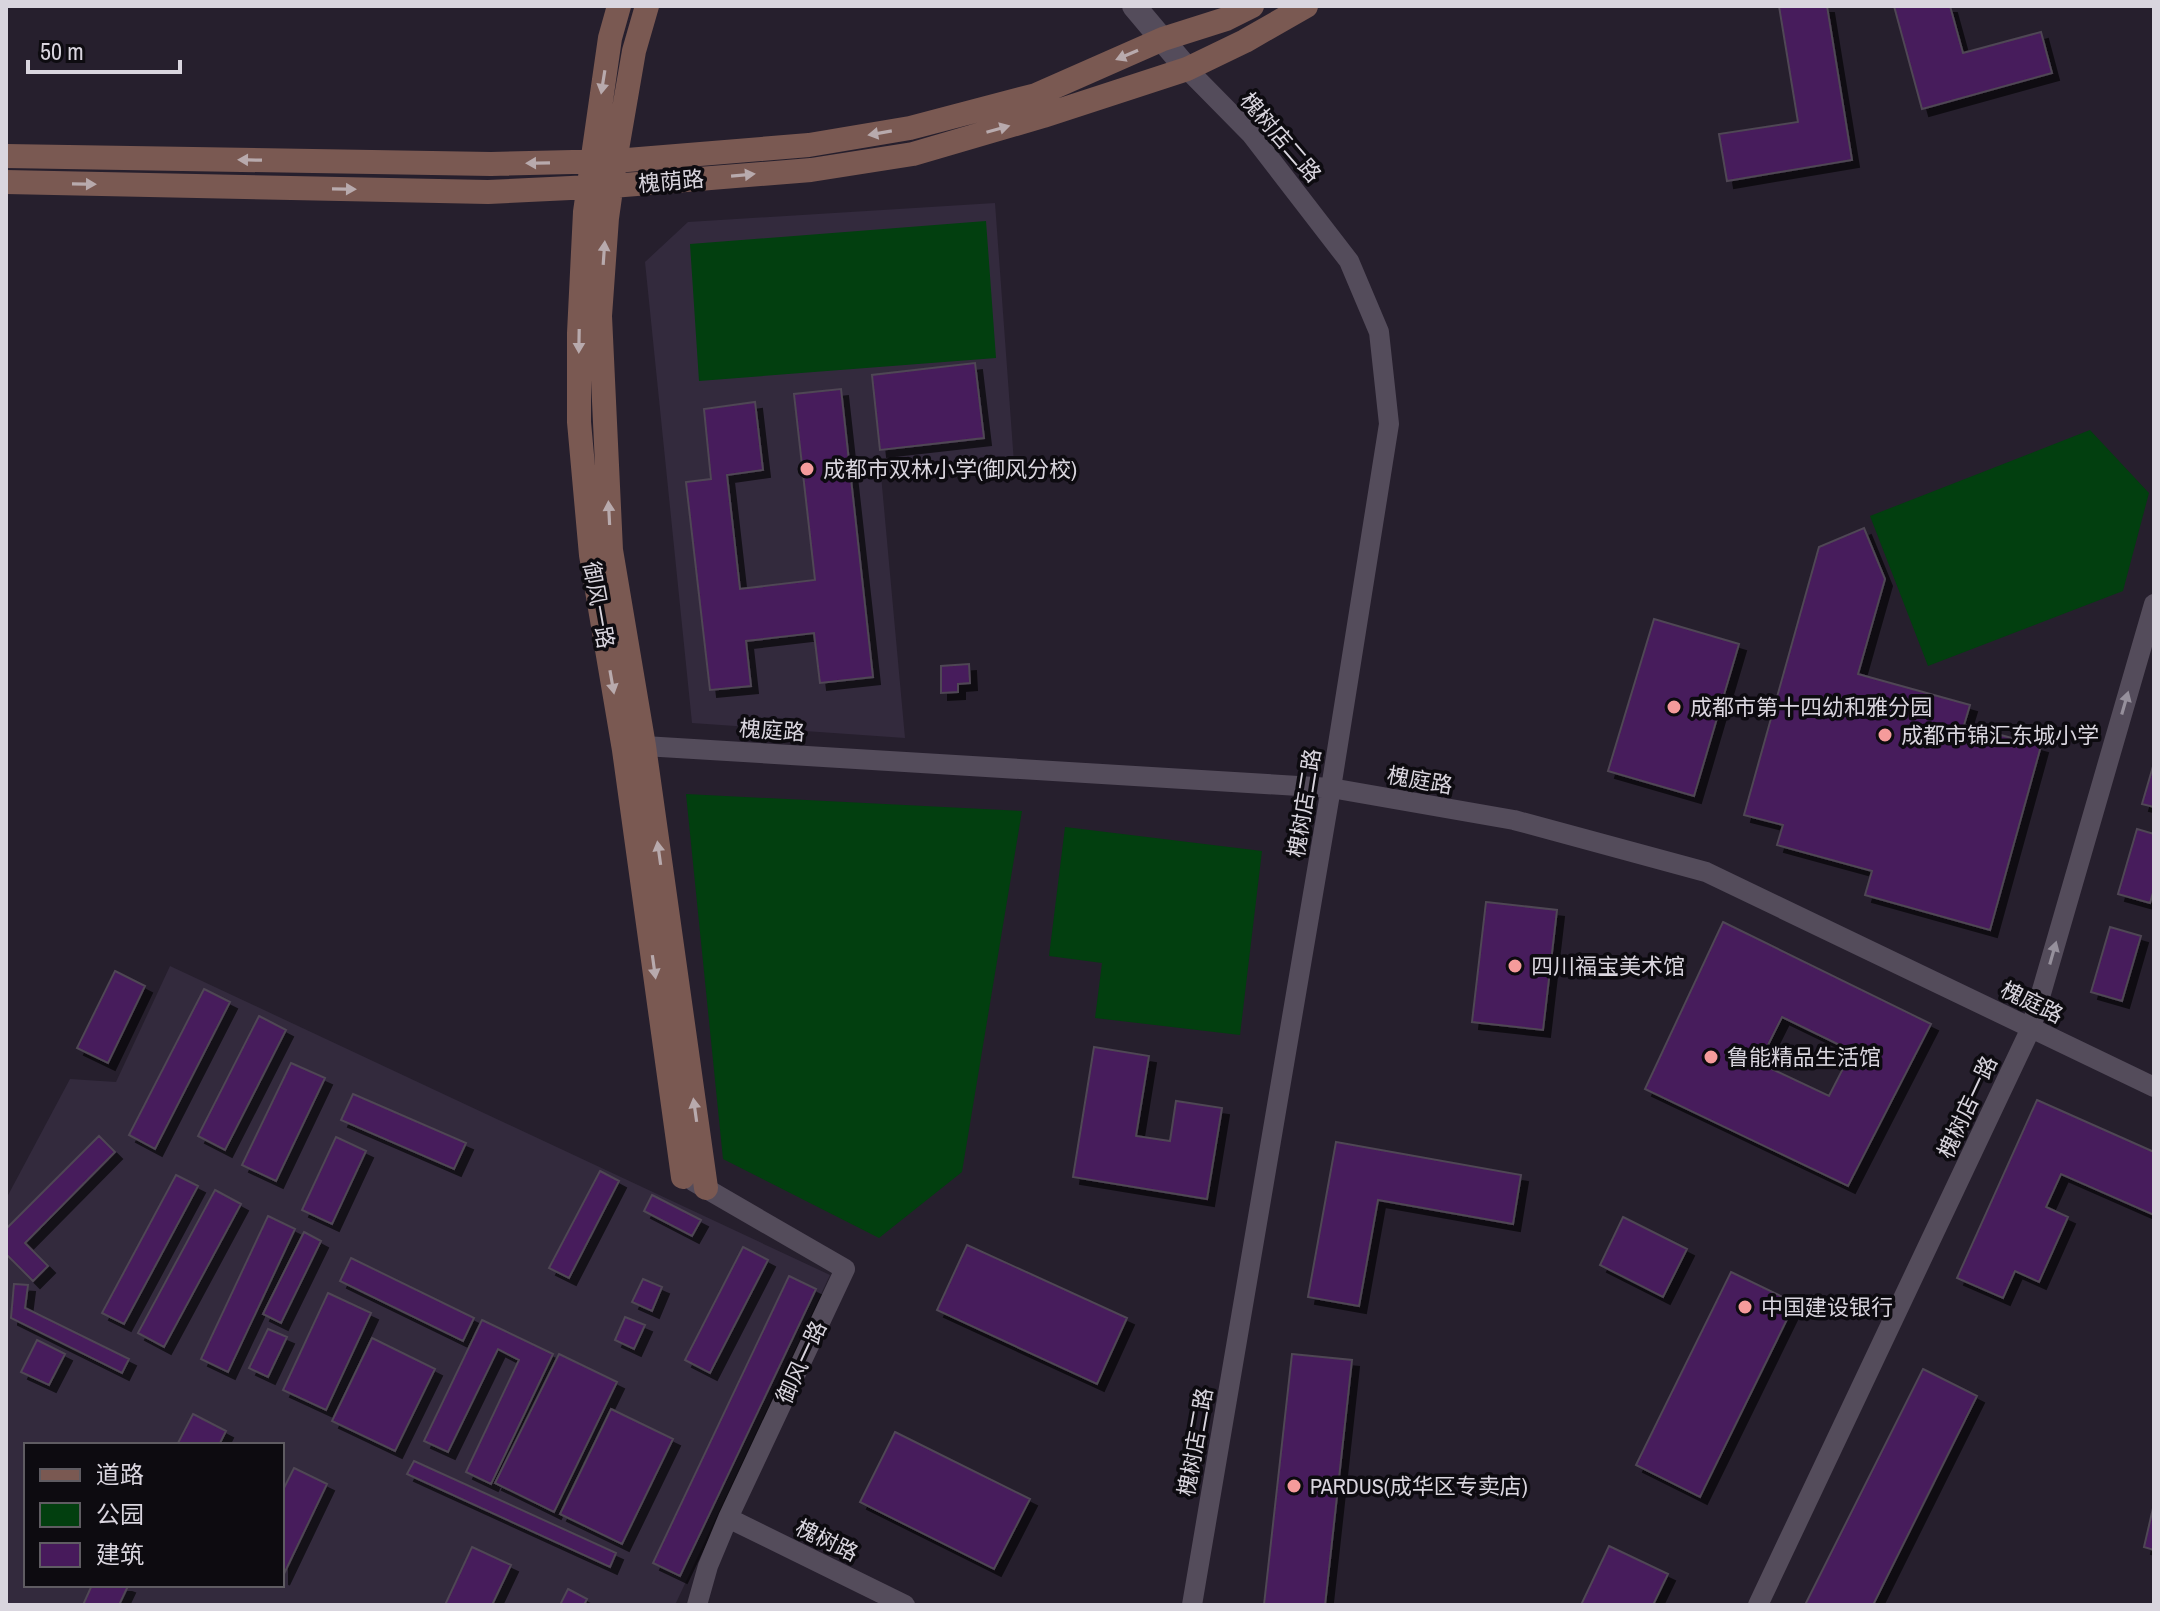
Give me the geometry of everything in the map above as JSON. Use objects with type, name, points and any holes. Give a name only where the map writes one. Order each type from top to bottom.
[{"type":"main road","name":"御风一路","points":[[619,6],[610,38],[600,186],[585,212],[579,333],[579,422],[591,555],[634,748],[706,1188]]},
{"type":"main road","name":"御风一路","points":[[603,161],[647,6]]},
{"type":"main road","name":"槐荫路","points":[[6,156],[491,164],[603,161],[809,145],[910,128],[1036,95],[1163,39],[1226,19],[1252,6]]},
{"type":"main road","name":"槐荫路","points":[[6,182],[488,192],[811,170],[913,154],[1187,69],[1306,6]]},
{"type":"main road","name":"御风一路","points":[[634,748],[683,1177]]},
{"type":"street","points":[[1134,6],[1187,69]]},
{"type":"street","name":"槐树店二路","points":[[1187,69],[1251,134],[1349,261],[1379,332],[1389,424],[1331,788],[1192,1605]]},
{"type":"street","name":"槐树店一路","points":[[1758,1605],[2031,1028],[2154,604]]},
{"type":"street","name":"槐庭路","points":[[634,748],[1331,788],[1514,820],[1706,872],[2154,1087]]},
{"type":"street","name":"御风一路","points":[[683,1177],[845,1269],[728,1518],[708,1566],[697,1605]]},
{"type":"street","name":"槐树路","points":[[728,1518],[905,1605]]},
{"type":"shaded area","name":"成都市双林小学(御风分校)","points":[[995,203],[1014,463],[881,475],[905,738],[692,723],[645,262],[688,222]]},
{"type":"shaded area","points":[[170,966],[830,1275],[675,1605],[6,1605],[6,1199],[70,1079],[116,1082]]},
{"type":"green space","points":[[986,221],[996,358],[699,381],[690,244]]},
{"type":"green space","points":[[2090,430],[2149,493],[2123,591],[1928,666],[1870,516]]},
{"type":"green space","points":[[686,794],[1022,811],[962,1172],[879,1238],[723,1159]]},
{"type":"green space","points":[[1065,827],[1262,851],[1240,1035],[1095,1018],[1102,963],[1049,956]]},
{"type":"building","points":[[1779,6],[1827,6],[1852,160],[1727,181],[1719,134],[1798,122]]},
{"type":"building","points":[[1894,6],[1950,6],[1963,53],[2041,32],[2052,73],[1922,109]]},
{"type":"building","points":[[975,363],[984,438],[880,450],[872,375]]},
{"type":"building","points":[[841,389],[873,677],[820,683],[814,633],[746,641],[751,686],[710,690],[686,482],[711,479],[704,409],[755,402],[763,470],[727,475],[740,589],[815,580],[794,394]]},
{"type":"building","name":"成都市锦汇东城小学","points":[[1864,528],[1885,579],[1858,674],[1970,705],[1964,725],[2041,746],[1990,930],[1865,895],[1872,871],[1777,845],[1783,825],[1744,815],[1819,547]]},
{"type":"building","name":"成都市第十四幼和雅分园","points":[[1654,619],[1739,644],[1694,796],[1608,771]]},
{"type":"building","points":[[969,664],[970,683],[958,684],[958,692],[941,693],[941,666]]},
{"type":"building","points":[[2154,763],[2154,807],[2142,804]]},
{"type":"building","points":[[2137,829],[2154,834],[2154,889],[2150,903],[2118,894]]},
{"type":"building","name":"四川福宝美术馆","points":[[1486,902],[1557,910],[1543,1030],[1472,1022]]},
{"type":"building","name":"鲁能精品生活馆","points":[[1723,922],[1931,1024],[1848,1186],[1645,1089]],"holes":[[[1782,1017],[1852,1051],[1829,1096],[1759,1063]]]},
{"type":"building","points":[[2110,927],[2141,936],[2122,1001],[2091,992]]},
{"type":"building","points":[[115,971],[145,986],[108,1063],[77,1048]]},
{"type":"building","points":[[204,989],[230,1002],[155,1149],[129,1135]]},
{"type":"building","points":[[259,1016],[286,1030],[225,1150],[198,1136]]},
{"type":"building","points":[[1094,1047],[1149,1056],[1136,1136],[1170,1141],[1176,1101],[1222,1108],[1207,1199],[1073,1177]]},
{"type":"building","points":[[291,1063],[325,1078],[276,1181],[242,1165]]},
{"type":"building","points":[[353,1094],[466,1143],[454,1169],[341,1120]]},
{"type":"building","points":[[2037,1100],[2154,1152],[2154,1215],[2061,1174],[2046,1207],[2068,1217],[2039,1282],[2015,1271],[2003,1298],[1957,1278]]},
{"type":"building","points":[[99,1136],[115,1152],[25,1243],[48,1266],[33,1281],[6,1254],[6,1229]]},
{"type":"building","points":[[336,1137],[366,1151],[332,1224],[302,1210]]},
{"type":"building","points":[[1336,1142],[1521,1175],[1513,1224],[1378,1200],[1359,1306],[1308,1297]]},
{"type":"building","points":[[600,1171],[619,1181],[569,1278],[549,1268]]},
{"type":"building","points":[[176,1175],[198,1186],[124,1324],[102,1313]]},
{"type":"building","points":[[215,1190],[241,1204],[164,1347],[138,1333]]},
{"type":"building","points":[[652,1195],[701,1220],[692,1236],[644,1211]]},
{"type":"building","points":[[268,1216],[295,1229],[228,1372],[201,1359]]},
{"type":"building","points":[[1623,1217],[1687,1249],[1663,1297],[1600,1265]]},
{"type":"building","points":[[304,1232],[321,1241],[281,1323],[263,1314]]},
{"type":"building","points":[[967,1245],[1127,1318],[1097,1384],[937,1310]]},
{"type":"building","points":[[743,1247],[768,1260],[710,1373],[685,1360]]},
{"type":"building","points":[[351,1258],[474,1318],[463,1341],[340,1281]]},
{"type":"building","points":[[1731,1272],[1795,1303],[1700,1497],[1636,1465]]},
{"type":"building","points":[[789,1276],[816,1289],[680,1576],[653,1563]]},
{"type":"building","points":[[643,1279],[662,1287],[652,1311],[632,1302]]},
{"type":"building","points":[[14,1284],[28,1285],[25,1308],[129,1359],[122,1373],[11,1318]]},
{"type":"building","points":[[328,1293],[371,1313],[326,1410],[283,1390]]},
{"type":"building","points":[[625,1317],[645,1325],[634,1349],[615,1340]]},
{"type":"building","points":[[482,1320],[553,1354],[491,1484],[466,1472],[519,1360],[498,1349],[448,1452],[424,1441]]},
{"type":"building","points":[[268,1329],[287,1337],[268,1377],[249,1368]]},
{"type":"building","points":[[372,1338],[435,1369],[395,1451],[332,1421]]},
{"type":"building","points":[[37,1340],[65,1354],[49,1385],[21,1372]]},
{"type":"building","points":[[559,1354],[617,1382],[554,1512],[495,1483]]},
{"type":"building","points":[[1292,1354],[1352,1360],[1325,1605],[1264,1605]]},
{"type":"building","points":[[1923,1369],[1977,1396],[1873,1605],[1805,1605]]},
{"type":"building","points":[[611,1409],[673,1439],[622,1544],[560,1514]]},
{"type":"building","points":[[193,1414],[226,1431],[220,1443],[178,1443]]},
{"type":"building","points":[[895,1432],[1030,1499],[994,1569],[860,1502]]},
{"type":"building","points":[[414,1461],[616,1553],[610,1567],[407,1474]]},
{"type":"building","points":[[294,1468],[327,1484],[284,1574],[284,1488]]},
{"type":"building","points":[[2154,1504],[2154,1550],[2144,1547]]},
{"type":"building","points":[[1609,1546],[1668,1574],[1653,1605],[1581,1605]]},
{"type":"building","points":[[472,1547],[511,1565],[492,1605],[445,1605]]},
{"type":"building","points":[[91,1587],[128,1587],[119,1605],[83,1605]]},
{"type":"building","points":[[568,1589],[587,1599],[584,1605],[560,1605]]},
{"type":"place","name":"成都市双林小学(御风分校)","points":[[807,469]]},
{"type":"place","name":"成都市第十四幼和雅分园","points":[[1674,707]]},
{"type":"place","name":"成都市锦汇东城小学","points":[[1885,735]]},
{"type":"place","name":"四川福宝美术馆","points":[[1515,966]]},
{"type":"place","name":"鲁能精品生活馆","points":[[1711,1057]]},
{"type":"place","name":"中国建设银行","points":[[1745,1307]]},
{"type":"place","name":"PARDUS(成华区专卖店)","points":[[1294,1486]]}]
